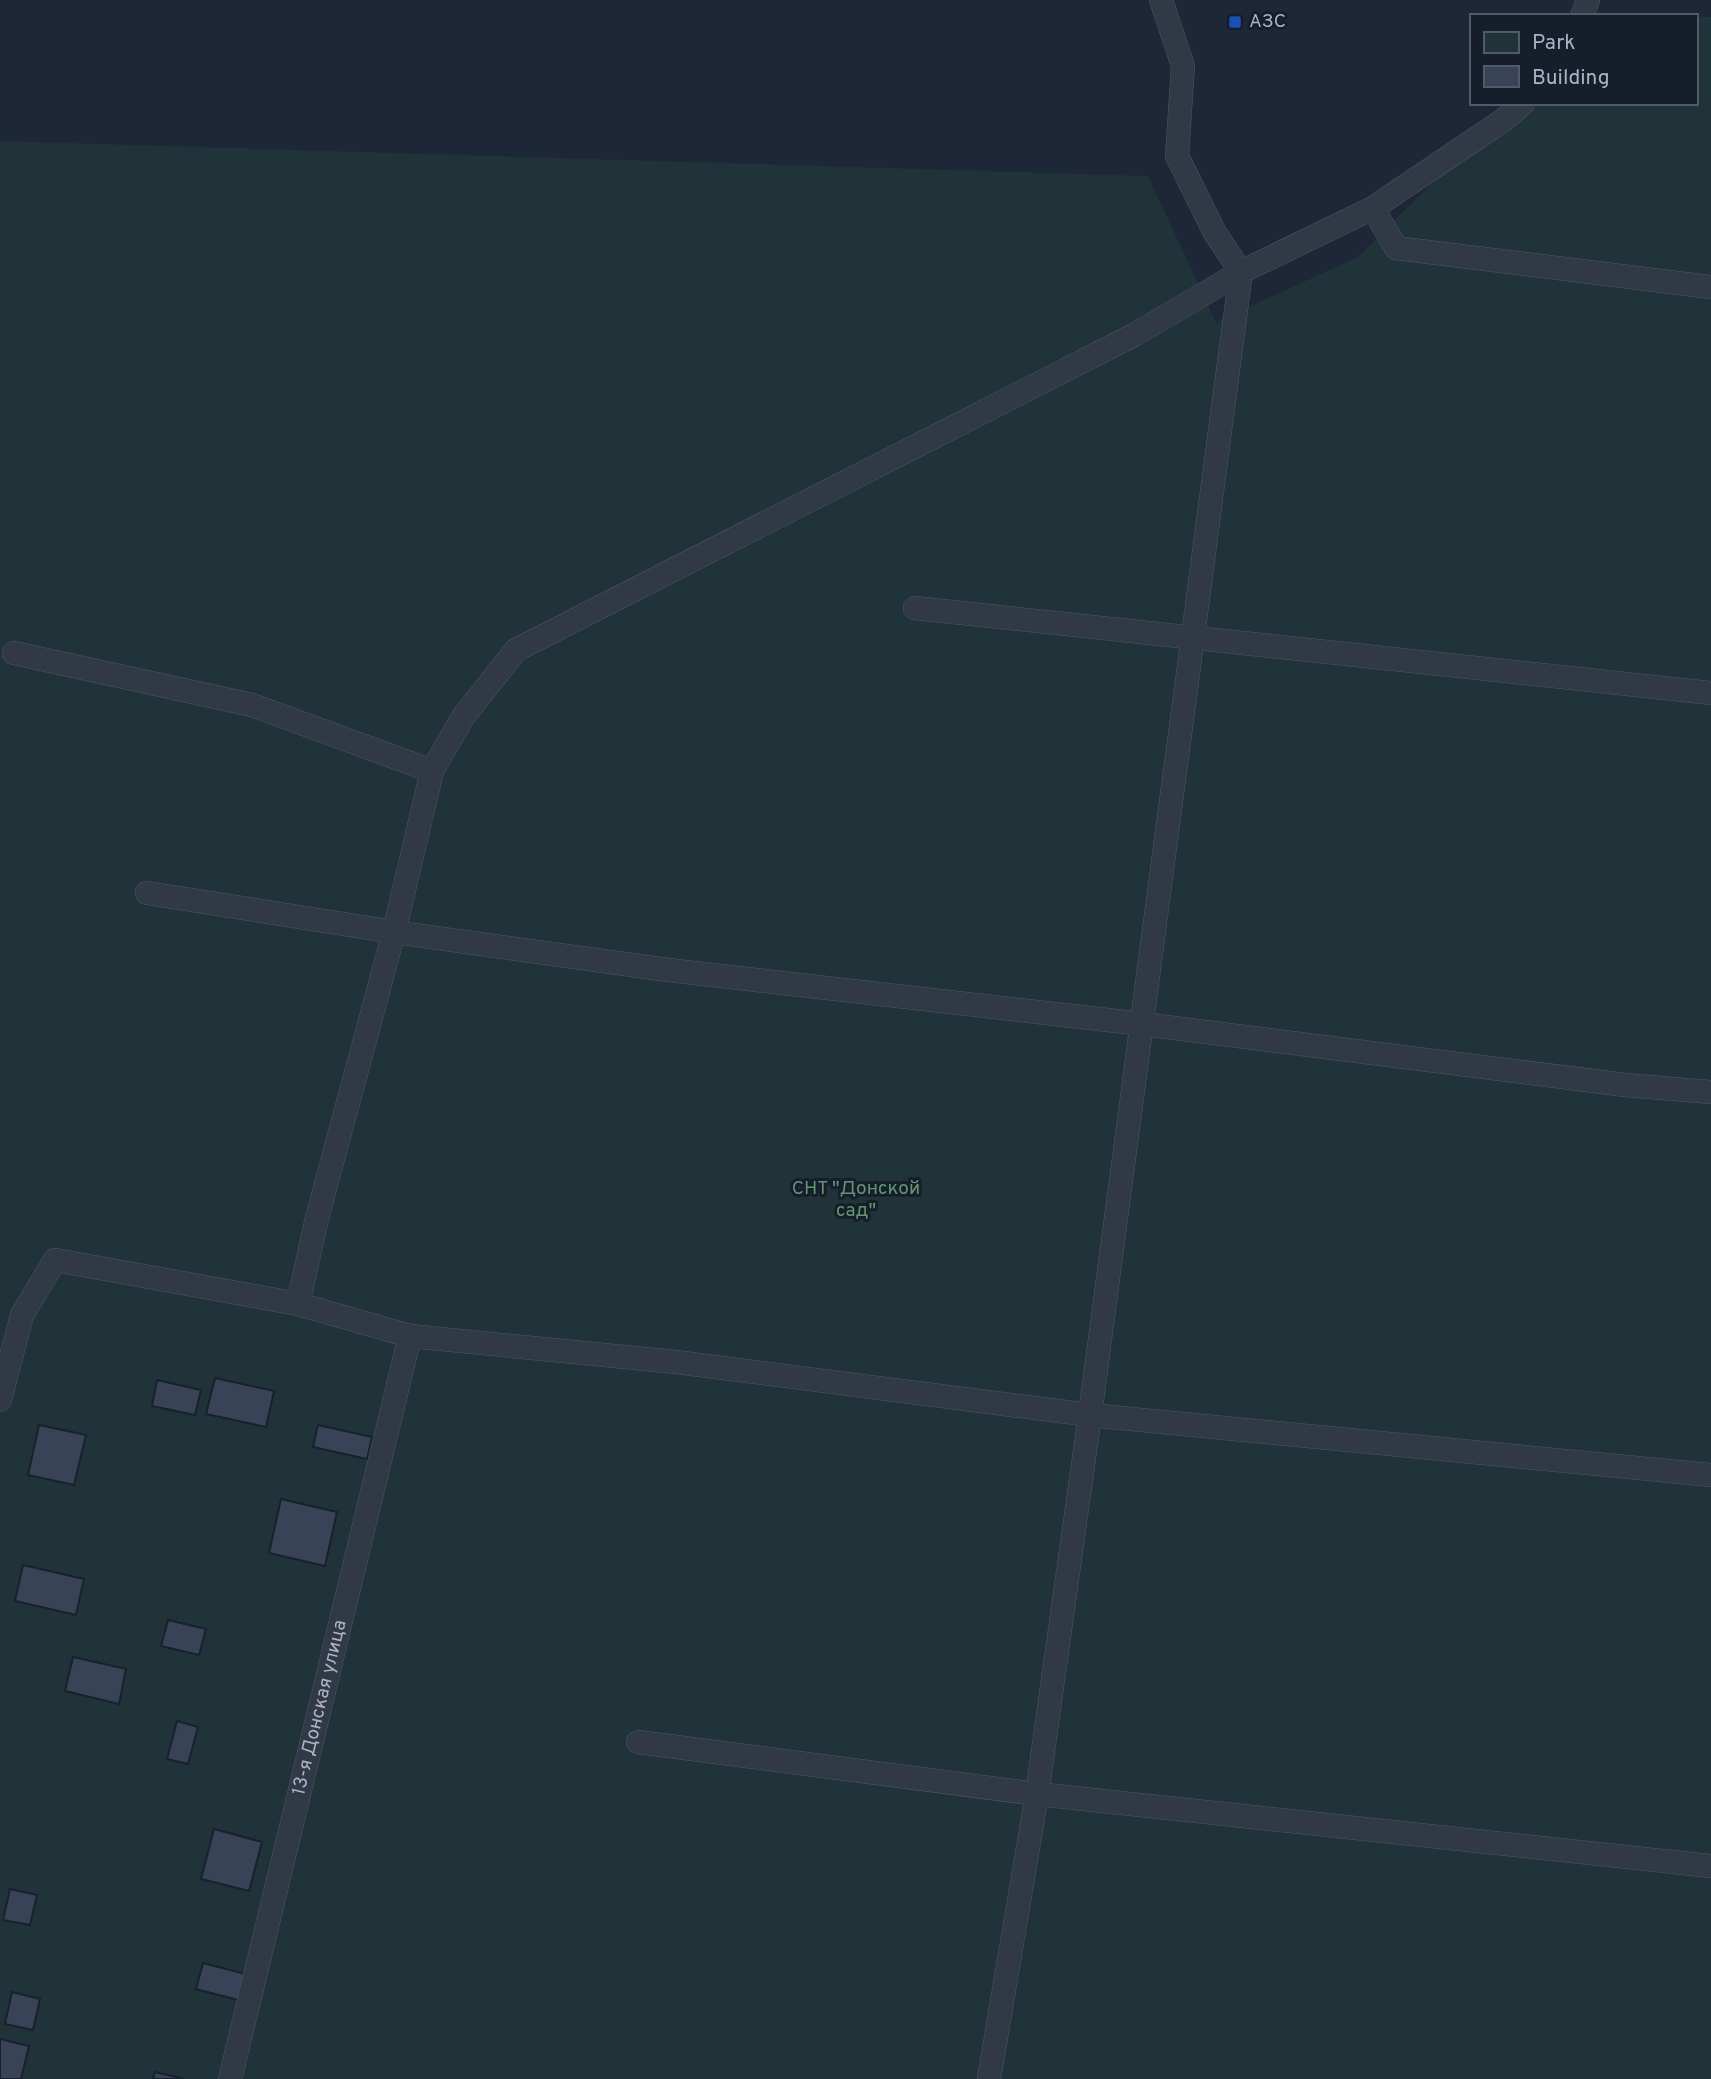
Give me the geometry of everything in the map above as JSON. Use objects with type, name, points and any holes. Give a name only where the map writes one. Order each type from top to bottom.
[{"type":"lane","points":[[989,2079],[1037,1794],[1090,1415],[1241,272],[1215,233],[1177,156],[1183,66],[1161,0]]},
{"type":"lane","points":[[298,1304],[317,1218],[394,933],[432,771],[463,717],[516,650],[1134,335],[1241,272],[1373,208],[1506,120],[1521,105]]},
{"type":"lane","points":[[1373,208],[1396,248],[1711,287]]},
{"type":"lane","points":[[915,608],[1711,693]]},
{"type":"lane","points":[[14,653],[253,705],[432,771]]},
{"type":"lane","points":[[147,892],[394,933],[668,970],[1143,1024],[1612,1084],[1711,1092]]},
{"type":"lane","points":[[0,1400],[22,1315],[55,1260],[298,1304],[410,1336],[676,1362],[1090,1415],[1711,1475]]},
{"type":"lane","name":"13-я Донская улица","points":[[230,2079],[410,1336]]},
{"type":"lane","points":[[638,1741],[1037,1794],[1711,1866]]},
{"type":"green space","name":"СНТ \"Донской сад\"","points":[[1697,17],[1711,17],[1711,2079],[0,2079],[0,141],[1148,176],[1216,322],[1358,257],[1509,105],[1697,105]]},
{"type":"building","points":[[215,1378],[274,1391],[266,1427],[206,1414]]},
{"type":"building","points":[[157,1380],[201,1390],[195,1415],[152,1406]]},
{"type":"building","points":[[39,1425],[86,1435],[74,1485],[28,1475]]},
{"type":"building","points":[[318,1425],[372,1437],[367,1459],[313,1447]]},
{"type":"building","points":[[281,1499],[337,1512],[325,1566],[269,1553]]},
{"type":"building","points":[[23,1565],[84,1579],[76,1615],[15,1601]]},
{"type":"building","points":[[168,1620],[206,1629],[199,1655],[161,1646]]},
{"type":"building","points":[[73,1657],[126,1669],[119,1704],[65,1691]]},
{"type":"building","points":[[177,1721],[198,1727],[188,1764],[167,1759]]},
{"type":"building","points":[[214,1829],[262,1842],[249,1891],[201,1879]]},
{"type":"building","points":[[10,1889],[37,1895],[30,1925],[3,1920]]},
{"type":"building","points":[[203,1963],[249,1975],[242,2001],[196,1989]]},
{"type":"building","points":[[12,1992],[40,1999],[33,2030],[5,2024]]},
{"type":"building","points":[[0,2039],[29,2046],[21,2079],[0,2079]]},
{"type":"building","points":[[155,2072],[184,2079],[153,2079]]},
{"type":"place","name":"АЗС","points":[[1235,22]]}]
